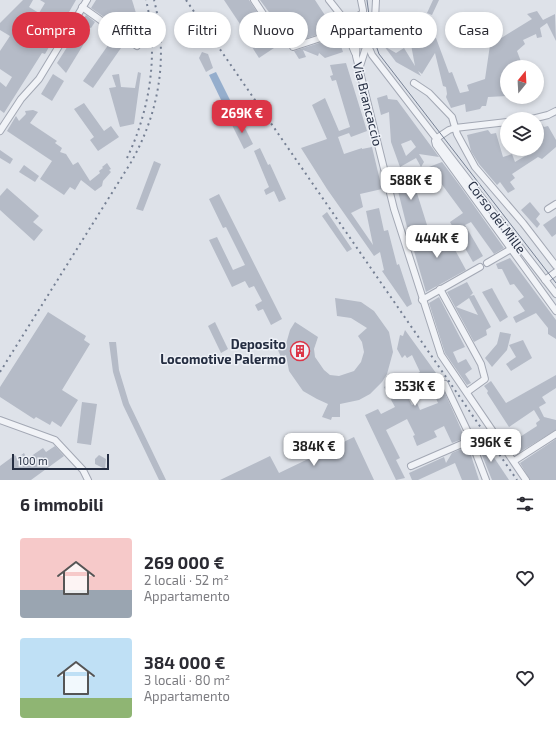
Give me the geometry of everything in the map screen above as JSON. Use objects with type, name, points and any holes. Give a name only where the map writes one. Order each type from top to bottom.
[{"type":"street","points":[[0,131],[21,99],[39,79],[87,0]]},
{"type":"street","points":[[254,0],[262,12]]},
{"type":"street","name":"Via Brancaccio","points":[[329,0],[338,12]]},
{"type":"street","points":[[361,0],[363,12]]},
{"type":"street","points":[[376,0],[376,12]]},
{"type":"street","points":[[82,7],[98,18]]},
{"type":"street","points":[[353,48],[356,56]]},
{"type":"street","name":"Via Brancaccio","points":[[356,48],[356,56],[394,209],[422,300],[441,355],[526,480]]},
{"type":"street","points":[[360,69],[365,48]]},
{"type":"street","name":"Via Brancaccio","points":[[367,48],[372,55]]},
{"type":"street","name":"Corso dei Mille","points":[[372,55],[556,294]]},
{"type":"street","points":[[414,83],[429,93],[452,117],[455,128],[475,167],[523,223],[556,266]]},
{"type":"street","points":[[544,117],[556,111]]},
{"type":"street","points":[[500,123],[455,128],[444,132],[437,138],[435,140],[436,145],[556,311]]},
{"type":"street","points":[[548,209],[556,204]]},
{"type":"street","points":[[487,263],[511,249]]},
{"type":"street","points":[[422,300],[480,267]]},
{"type":"street","points":[[545,280],[556,272]]},
{"type":"street","points":[[440,290],[481,364],[486,379],[467,392]]},
{"type":"street","points":[[444,384],[471,440],[486,480]]},
{"type":"street","points":[[0,420],[55,440],[83,470],[88,480]]},
{"type":"street","points":[[514,461],[556,434]]},
{"type":"street","points":[[411,466],[471,440]]},
{"type":"water","points":[[216,72],[230,100],[223,104],[209,75]]},
{"type":"building","points":[[23,0],[33,0],[29,7],[37,12],[12,12],[12,48],[48,48],[45,54],[42,53],[4,113],[0,110],[0,82],[6,87],[12,77],[0,69],[0,51],[10,36],[0,30],[0,23]]},
{"type":"building","points":[[40,0],[76,0],[69,12],[40,12],[45,3]]},
{"type":"building","points":[[96,0],[132,0],[136,12],[98,13],[91,8]]},
{"type":"building","points":[[224,0],[249,0],[257,12],[239,12],[239,22]]},
{"type":"building","points":[[260,0],[315,0],[323,12],[316,12],[316,35],[308,38],[308,12],[269,12]]},
{"type":"building","points":[[433,0],[439,0],[433,12],[427,12]]},
{"type":"building","points":[[537,11],[543,20],[555,14],[556,41],[547,23],[540,28],[542,37],[537,38],[536,34],[523,40],[525,44],[517,51],[520,60],[500,60],[500,96],[488,97],[486,106],[482,106],[480,109],[466,112],[465,104],[451,108],[446,97],[446,87],[443,86],[435,53],[422,74],[418,71],[421,76],[396,62],[386,48],[396,53],[404,48],[415,66],[412,48],[437,48],[437,41],[449,73],[452,72],[460,93],[469,91],[467,85],[485,79],[490,48],[503,48],[503,37],[532,19],[527,14]]},
{"type":"building","points":[[90,18],[95,22],[90,28]]},
{"type":"building","points":[[316,44],[316,48],[342,48],[343,52],[325,58],[319,53],[318,56],[303,50],[306,57],[299,59],[294,51],[308,48],[308,47]]},
{"type":"building","points":[[67,48],[81,48],[66,73],[57,63]]},
{"type":"building","points":[[106,48],[121,48],[93,88],[83,81]]},
{"type":"building","points":[[253,48],[274,48],[259,58]]},
{"type":"building","points":[[202,52],[208,54],[213,68],[206,72],[199,58]]},
{"type":"building","points":[[346,63],[367,131],[351,137],[349,133],[338,137],[344,154],[362,148],[372,147],[382,189],[360,194],[363,207],[351,213],[373,245],[366,211],[379,208],[384,231],[388,230],[397,265],[399,264],[412,304],[407,307],[382,271],[384,270],[380,252],[374,256],[327,189],[301,148],[327,139],[312,105],[325,98],[339,131],[350,127],[336,80],[332,81],[330,76],[333,75],[330,65]]},
{"type":"building","points":[[138,72],[141,73],[134,124],[120,127],[109,88],[116,87],[112,75],[119,74],[121,87],[135,88]]},
{"type":"building","points":[[53,74],[64,81],[52,101],[41,94]]},
{"type":"building","points":[[387,95],[388,99],[397,100],[439,157],[419,154],[424,162],[421,167],[416,158],[400,167],[391,142],[389,112],[381,115],[377,98]],"holes":[[[411,140],[416,147],[406,156],[401,144]]]},
{"type":"building","points":[[84,103],[104,131],[111,126],[119,137],[98,151],[90,140],[94,137],[74,109]]},
{"type":"building","points":[[33,110],[38,112],[30,123],[57,141],[55,143],[62,148],[60,152],[66,154],[73,165],[78,162],[90,181],[100,173],[99,171],[107,163],[111,169],[109,170],[111,172],[103,181],[102,186],[95,191],[81,180],[75,190],[70,187],[64,195],[40,179],[52,161],[7,131],[16,116],[19,121],[26,114],[25,111]]},
{"type":"building","points":[[241,120],[253,144],[244,149],[232,125]]},
{"type":"building","points":[[548,126],[556,140],[556,147],[542,159],[538,157],[512,174],[515,178],[510,182],[515,189],[508,193],[500,182],[497,185],[479,164],[471,151],[467,135],[488,130],[491,134],[496,133],[500,147],[500,156],[513,156],[515,162],[525,156],[544,156],[544,127]]},
{"type":"building","points":[[260,148],[268,165],[270,164],[286,199],[279,202],[274,191],[266,195],[264,190],[269,187],[254,151]]},
{"type":"building","points":[[0,150],[13,159],[10,164],[0,158]]},
{"type":"building","points":[[154,161],[161,164],[143,211],[136,209]]},
{"type":"building","points":[[442,162],[504,248],[494,254],[471,222],[465,225],[483,256],[473,262],[450,222],[463,213],[429,167]]},
{"type":"building","points":[[24,165],[39,176],[35,182],[19,172]]},
{"type":"building","points":[[414,170],[421,180],[406,185],[416,190],[427,225],[408,231],[395,179]]},
{"type":"building","points":[[7,188],[39,216],[33,222],[43,230],[34,241],[0,210],[0,196]]},
{"type":"building","points":[[219,194],[282,319],[271,325],[263,309],[258,311],[255,305],[262,301],[254,286],[249,288],[245,281],[232,287],[209,240],[217,237],[233,270],[245,265],[226,227],[223,228],[209,199]]},
{"type":"building","points":[[530,202],[540,214],[536,219],[540,224],[537,228],[521,210]]},
{"type":"building","points":[[327,212],[352,249],[347,252],[322,216]]},
{"type":"building","points":[[556,216],[556,234],[552,237],[543,225]]},
{"type":"building","points":[[442,226],[466,270],[426,292],[412,244]]},
{"type":"building","points":[[510,258],[556,320],[556,339],[548,334],[548,328],[536,313],[516,323],[513,317],[525,311],[518,301],[524,297],[514,284],[510,285],[502,269],[498,269],[496,264]]},
{"type":"building","points":[[467,282],[473,293],[470,296],[474,295],[491,327],[486,330],[487,335],[474,342],[447,292]],"holes":[[[469,298],[478,315],[456,307]]]},
{"type":"building","points":[[492,288],[508,317],[500,322],[482,292]]},
{"type":"building","points":[[439,297],[465,347],[453,352],[458,363],[466,359],[472,369],[465,374],[471,383],[467,385],[445,353],[429,303]]},
{"type":"building","name":"Deposito Locomotive Palermo","points":[[335,298],[361,302],[374,311],[389,332],[393,352],[387,374],[382,382],[370,394],[359,400],[340,404],[340,417],[332,417],[331,420],[322,417],[328,404],[303,391],[289,371],[286,355],[281,357],[277,348],[286,344],[290,330],[295,322],[318,337],[314,349],[315,357],[324,370],[330,375],[339,376],[354,371],[361,362],[364,352],[362,342],[358,336],[367,328],[351,318],[337,316]]},
{"type":"building","points":[[48,312],[86,336],[84,340],[90,344],[62,390],[78,400],[61,427],[52,421],[50,425],[36,417],[34,419],[0,397],[0,387]]},
{"type":"building","points":[[215,322],[228,349],[221,353],[208,326]]},
{"type":"building","points":[[405,330],[436,373],[465,438],[452,443],[444,426],[434,431],[437,437],[417,446],[413,436],[415,435],[407,419],[386,430],[400,458],[396,460],[405,478],[396,480],[365,415],[378,409],[381,414],[395,407],[384,387],[398,380],[400,383],[420,372],[412,355],[407,358],[405,355],[402,358],[397,349],[400,335],[403,336]],"holes":[[[430,385],[438,403],[420,410],[417,403],[412,405],[406,394],[419,387],[421,390]]]},
{"type":"building","points":[[500,332],[511,334],[507,350],[492,367],[485,358],[497,344]]},
{"type":"building","points":[[523,340],[532,358],[511,371],[506,364],[516,357],[509,345]]},
{"type":"building","points":[[109,342],[116,342],[119,370],[129,403],[166,480],[159,480],[123,405],[113,372]]},
{"type":"building","points":[[556,375],[556,388],[542,397],[546,403],[539,407],[544,417],[556,420],[556,430],[515,455],[498,430],[509,444],[537,426],[536,423],[540,420],[534,410],[509,427],[484,386],[491,381],[506,403]]},
{"type":"building","points":[[82,402],[97,404],[91,445],[77,443]]},
{"type":"building","points":[[354,437],[374,480],[220,480],[270,456],[279,473]]},
{"type":"building","points":[[481,438],[509,480],[492,480],[476,440]]},
{"type":"building","points":[[556,439],[556,480],[530,480],[520,463]]},
{"type":"building","points":[[55,446],[64,456],[31,480],[0,480],[0,466],[15,455],[17,458],[24,453],[27,459],[43,448],[46,452]]},
{"type":"building","points":[[468,446],[479,480],[462,480],[455,463],[418,480],[412,480],[409,473],[444,457],[446,463],[452,453]]},
{"type":"building","points":[[99,455],[106,459],[105,469],[95,464],[95,459]]},
{"type":"tram line","points":[[367,0],[371,31],[379,54],[556,283]]},
{"type":"railway","points":[[127,158],[142,121],[150,81],[152,40],[146,0]]},
{"type":"railway","points":[[0,372],[130,164],[140,145],[154,105],[161,64],[161,43],[154,0]]},
{"type":"railway","points":[[186,0],[517,480]]},
{"type":"place","name":"Deposito Locomotive Palermo","points":[[300,351]]}]
